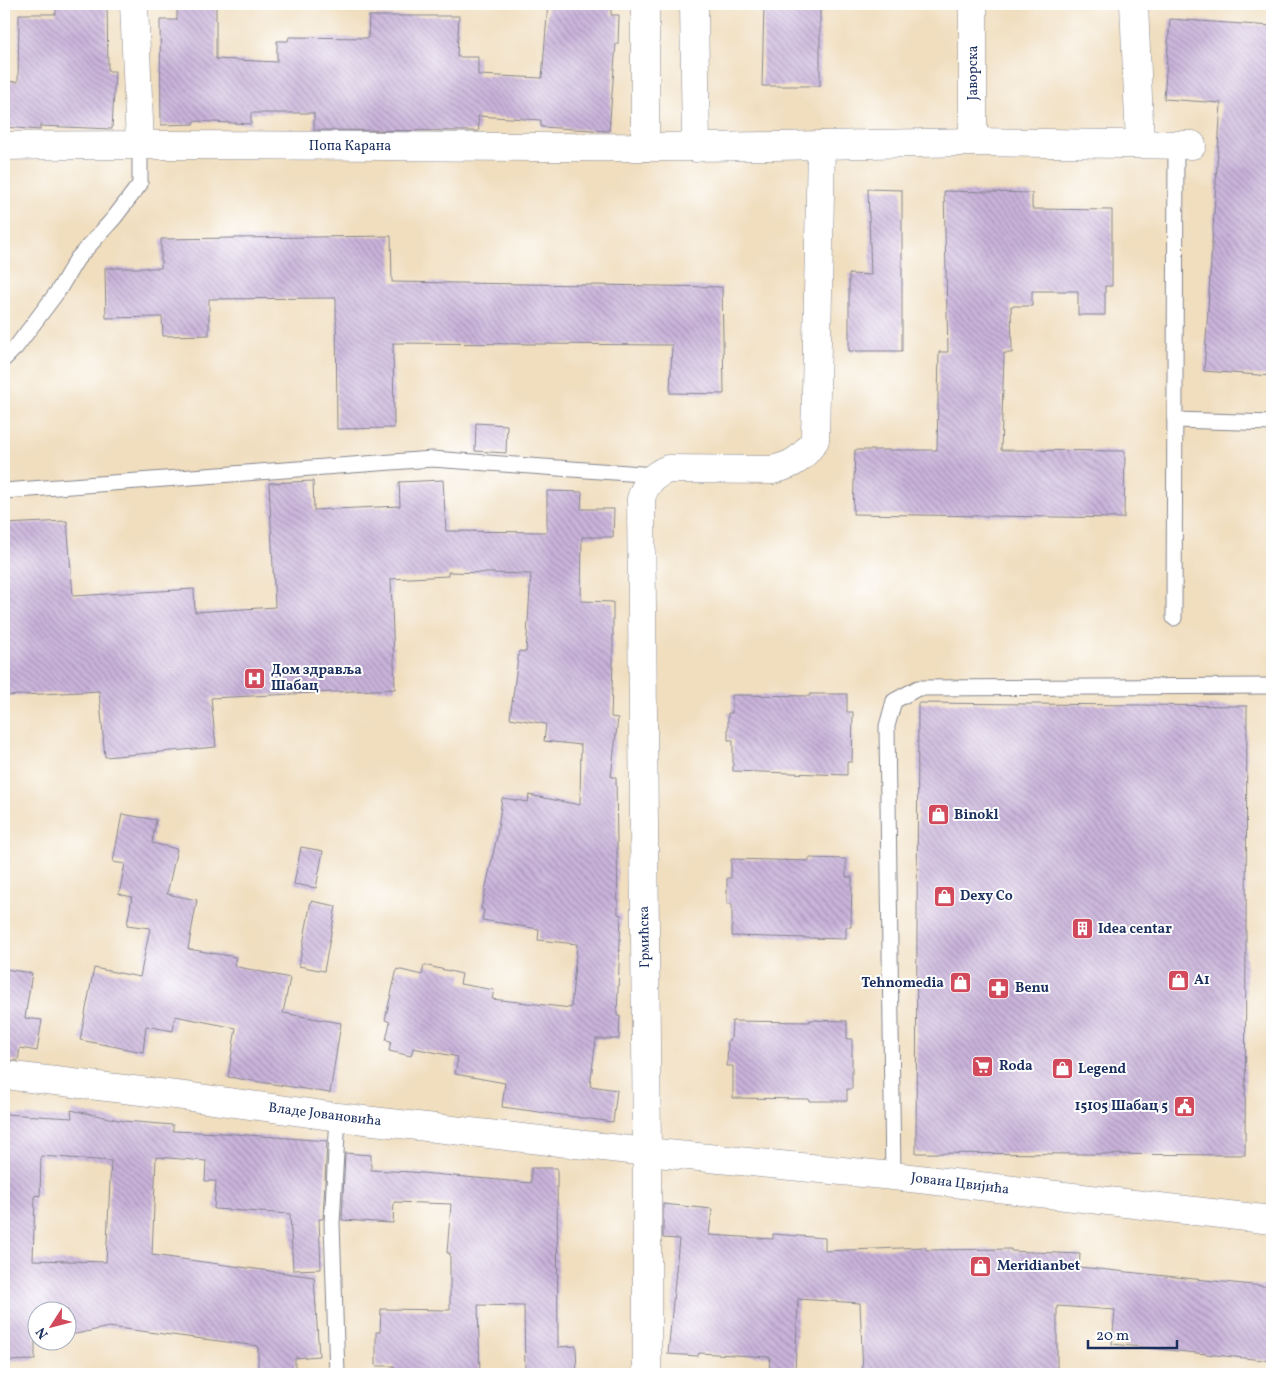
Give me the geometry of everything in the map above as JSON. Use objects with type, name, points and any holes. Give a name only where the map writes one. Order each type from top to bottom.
[{"type":"street","points":[[134,4],[140,144]]},
{"type":"street","points":[[644,4],[645,147]]},
{"type":"street","points":[[694,4],[696,148]]},
{"type":"street","name":"Јаворска","points":[[973,4],[973,142]]},
{"type":"street","points":[[1134,4],[1140,144]]},
{"type":"street","name":"Попа Карана","points":[[4,146],[140,144],[696,148],[973,142],[1184,145]]},
{"type":"street","points":[[656,475],[668,469],[772,470],[785,467],[797,461],[807,452],[815,440],[821,145]]},
{"type":"street","name":"Грмићска","points":[[646,1374],[647,1152],[641,499],[649,482],[656,475]]},
{"type":"street","name":"Владе Јовановића","points":[[4,1075],[184,1096],[338,1117],[647,1152]]},
{"type":"street","name":"Јована Цвијића","points":[[647,1152],[893,1176],[1272,1220]]},
{"type":"lane","points":[[4,359],[16,347],[58,291],[77,259],[114,218],[140,184],[140,144]]},
{"type":"lane","points":[[1174,618],[1175,420],[1184,145]]},
{"type":"lane","points":[[1175,420],[1272,423]]},
{"type":"lane","points":[[4,491],[432,459],[656,475]]},
{"type":"lane","points":[[893,1176],[887,726],[894,701],[918,688],[1272,686]]},
{"type":"lane","points":[[336,1374],[332,1223],[338,1117]]},
{"type":"building","points":[[56,4],[107,4],[108,71],[115,71],[112,129],[40,126],[40,130],[4,127],[4,81],[18,82],[19,14],[56,14]]},
{"type":"building","points":[[177,4],[216,4],[216,59],[277,62],[277,41],[288,41],[289,37],[368,38],[369,16],[459,16],[457,57],[478,57],[478,75],[542,78],[548,4],[611,4],[611,15],[619,15],[609,131],[541,127],[541,120],[478,116],[479,131],[314,130],[314,113],[251,113],[251,124],[194,121],[194,124],[161,125],[160,20],[177,20]]},
{"type":"building","points":[[764,4],[820,4],[820,86],[762,86]]},
{"type":"building","points":[[1170,19],[1272,26],[1272,376],[1204,371],[1221,103],[1164,99]]},
{"type":"building","points":[[868,189],[902,190],[902,351],[849,351],[849,274],[871,275]]},
{"type":"building","points":[[944,191],[1032,193],[1032,209],[1112,210],[1112,286],[1105,286],[1105,315],[1078,315],[1078,291],[1032,291],[1032,306],[1011,306],[1012,353],[1004,353],[1001,450],[1125,451],[1124,518],[853,514],[855,450],[937,450],[939,352],[948,352]]},
{"type":"building","points":[[391,236],[392,282],[722,287],[724,394],[670,393],[672,345],[393,343],[394,428],[337,429],[336,298],[209,299],[209,335],[163,336],[162,317],[106,318],[105,268],[161,268],[161,239]]},
{"type":"building","points":[[476,423],[507,425],[506,453],[475,451]]},
{"type":"building","points":[[443,480],[446,531],[547,532],[547,491],[582,492],[581,509],[614,509],[613,537],[582,537],[581,601],[613,602],[611,717],[618,718],[611,777],[616,777],[618,914],[621,915],[617,1016],[620,1016],[619,1039],[596,1039],[590,1086],[617,1090],[613,1122],[502,1107],[505,1083],[455,1074],[458,1057],[413,1048],[411,1056],[389,1051],[391,1041],[386,1040],[390,1022],[385,1020],[397,969],[422,975],[424,965],[462,974],[460,984],[494,990],[492,999],[571,1008],[577,944],[538,940],[539,929],[482,920],[484,910],[481,909],[497,836],[502,798],[528,802],[529,795],[580,805],[581,745],[544,741],[546,724],[510,718],[519,651],[526,652],[531,574],[448,572],[448,576],[391,579],[395,689],[211,698],[216,747],[105,757],[99,691],[4,696],[4,524],[67,521],[73,596],[194,589],[195,612],[275,607],[269,483],[313,481],[314,510],[400,506],[399,482]]},
{"type":"building","points":[[810,694],[847,694],[847,712],[853,712],[852,762],[847,762],[847,775],[733,771],[733,740],[728,740],[728,713],[732,713],[732,695],[810,696]]},
{"type":"building","name":"Idea centar","points":[[918,703],[1247,706],[1245,1155],[916,1153]]},
{"type":"building","points":[[122,814],[156,820],[152,843],[177,849],[167,894],[197,900],[188,949],[236,957],[234,966],[290,978],[283,1013],[341,1023],[330,1093],[228,1077],[236,1028],[175,1016],[173,1031],[146,1026],[143,1052],[80,1040],[94,968],[140,977],[150,928],[127,925],[132,897],[119,894],[125,864],[113,862]]},
{"type":"building","points":[[301,847],[323,851],[316,888],[294,884]]},
{"type":"building","points":[[809,858],[846,859],[846,877],[852,877],[851,927],[846,927],[846,939],[732,936],[732,904],[727,904],[727,878],[731,878],[731,859],[809,861]]},
{"type":"building","points":[[311,901],[336,906],[324,971],[299,966]]},
{"type":"building","points":[[4,969],[32,973],[25,1018],[42,1020],[37,1051],[20,1048],[18,1061],[4,1060]]},
{"type":"building","points":[[810,1020],[847,1021],[847,1039],[852,1039],[852,1089],[847,1089],[847,1101],[733,1098],[733,1066],[727,1066],[728,1040],[731,1040],[732,1021],[810,1022]]},
{"type":"building","points":[[71,1110],[124,1121],[173,1125],[173,1131],[327,1141],[323,1219],[319,1219],[321,1269],[293,1270],[290,1214],[214,1209],[216,1181],[205,1181],[206,1161],[156,1157],[152,1255],[314,1277],[319,1356],[295,1358],[295,1374],[258,1374],[258,1346],[109,1327],[78,1334],[78,1300],[28,1300],[28,1350],[35,1350],[35,1360],[4,1361],[4,1114],[72,1118]],"holes":[[[41,1156],[111,1161],[106,1262],[33,1260],[35,1195],[40,1196]]]},
{"type":"building","points":[[345,1153],[371,1155],[371,1170],[531,1183],[531,1168],[557,1168],[558,1347],[576,1346],[577,1374],[525,1374],[524,1306],[478,1305],[480,1374],[394,1374],[394,1366],[376,1366],[376,1332],[380,1332],[381,1309],[450,1310],[450,1253],[447,1253],[451,1204],[394,1202],[393,1223],[342,1220]]},
{"type":"building","points":[[663,1204],[712,1209],[709,1235],[773,1239],[773,1234],[825,1238],[825,1251],[925,1247],[926,1250],[1011,1249],[1011,1251],[1080,1254],[1079,1267],[1272,1287],[1272,1361],[1112,1344],[1115,1310],[1057,1306],[1057,1372],[1013,1372],[1013,1374],[863,1374],[860,1303],[798,1299],[795,1374],[769,1374],[770,1357],[699,1353],[698,1356],[668,1354],[679,1239],[663,1238]]},
{"type":"place","name":"Дом здравља Шабац","points":[[255,678]]},
{"type":"place","name":"Binokl","points":[[938,815]]},
{"type":"place","name":"Dexy Co","points":[[944,896]]},
{"type":"place","name":"Idea centar","points":[[1082,929]]},
{"type":"place","name":"A1","points":[[1178,980]]},
{"type":"place","name":"Tehnomedia","points":[[960,983]]},
{"type":"place","name":"Benu","points":[[999,988]]},
{"type":"place","name":"Roda","points":[[983,1066]]},
{"type":"place","name":"Legend","points":[[1062,1069]]},
{"type":"place","name":"15105 Шабац 5","points":[[1184,1106]]},
{"type":"place","name":"Meridianbet","points":[[981,1266]]}]
